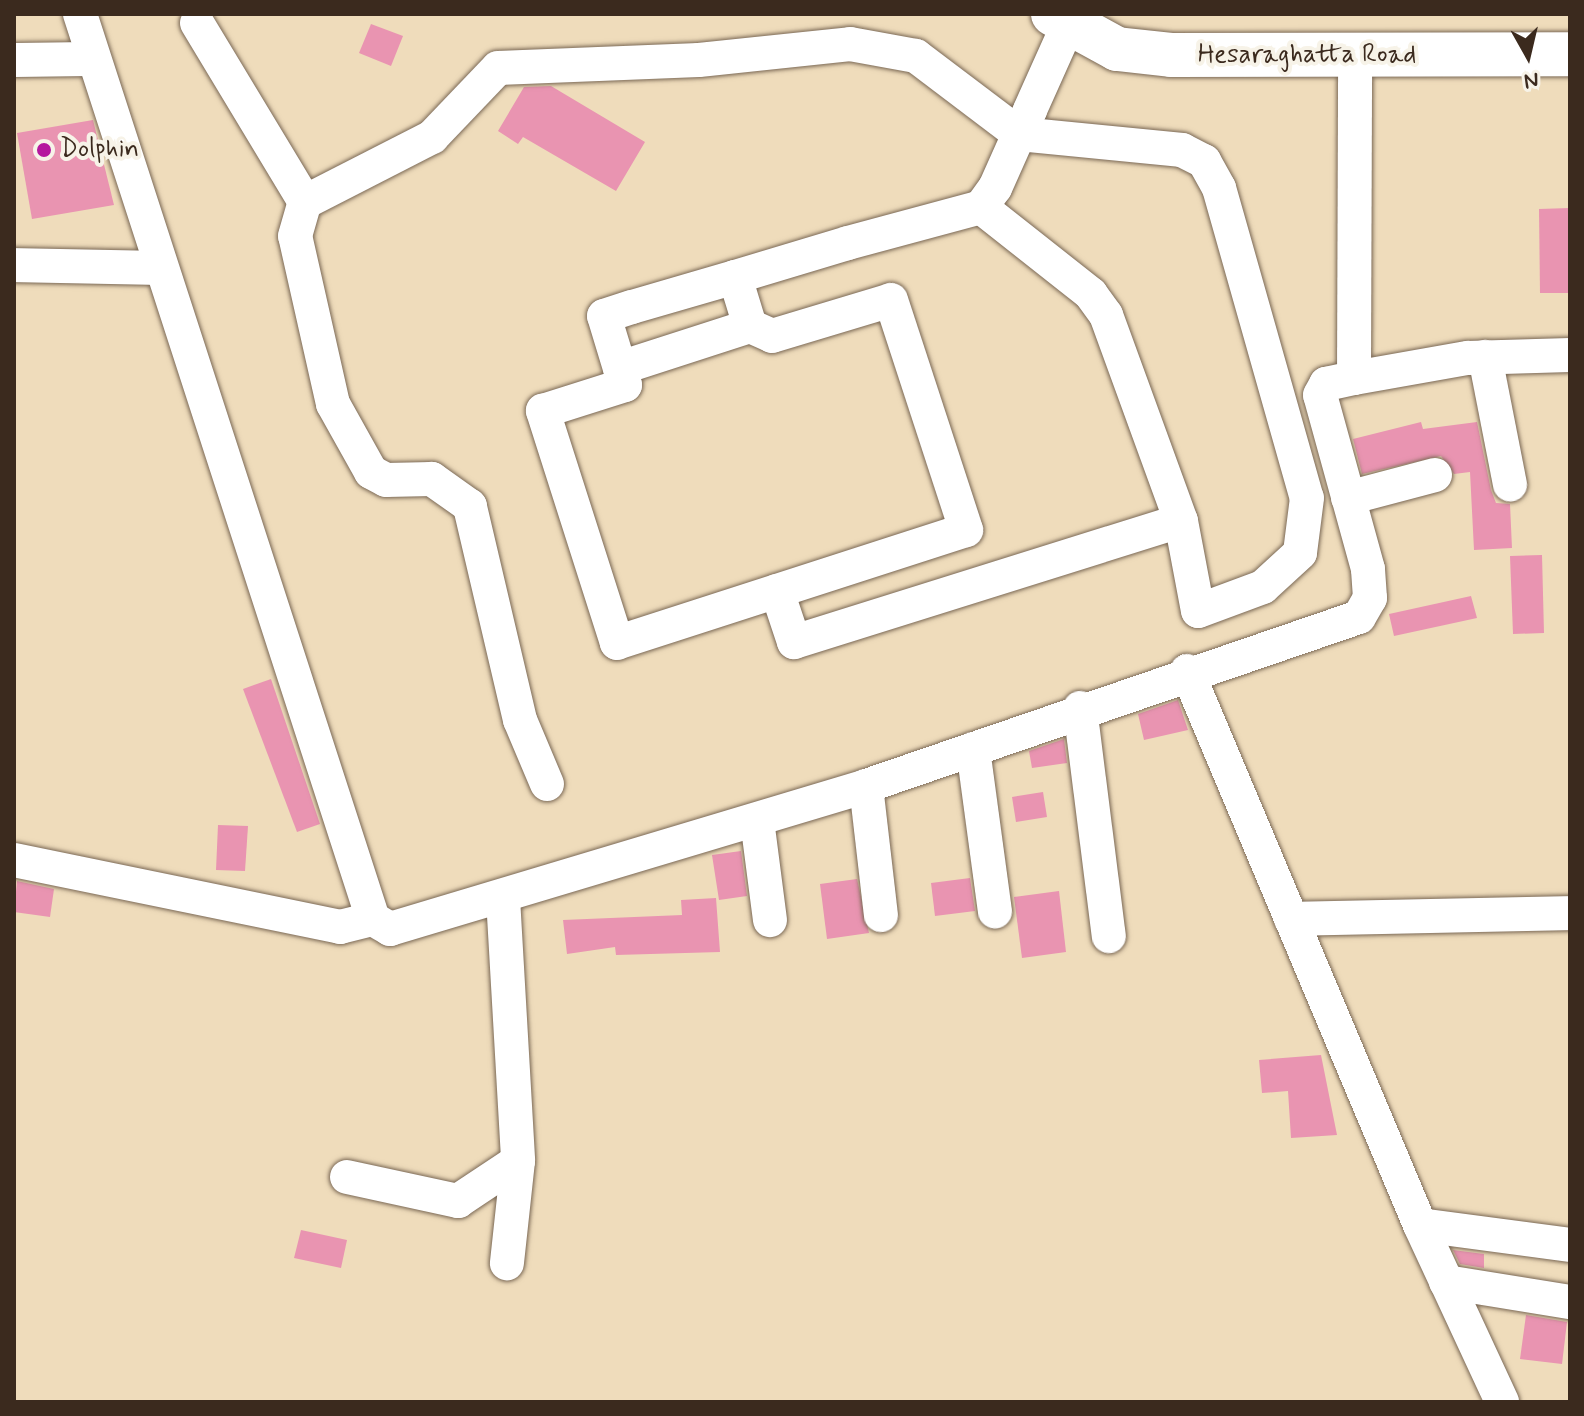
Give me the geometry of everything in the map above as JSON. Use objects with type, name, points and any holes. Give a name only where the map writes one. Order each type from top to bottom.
[{"type":"main road","name":"Hesaraghatta Road","points":[[1060,19],[1117,49],[1355,58],[1570,54]]},
{"type":"street","points":[[80,14],[90,59],[157,268],[373,919]]},
{"type":"street","points":[[620,368],[750,326],[772,336],[891,300],[966,530],[617,643],[543,411],[625,385],[604,316],[981,207],[1019,134],[1060,19]]},
{"type":"street","points":[[197,23],[305,202]]},
{"type":"street","points":[[547,784],[520,720],[470,506],[432,479],[386,480],[371,472],[333,404],[295,236],[305,202],[432,137],[498,68],[699,60],[850,44],[916,56],[1019,134],[1182,150],[1204,161],[1219,188],[1307,498],[1300,553],[1263,587],[1198,611],[1181,521],[1106,315],[1091,294],[981,207]]},
{"type":"street","points":[[1354,378],[1355,58]]},
{"type":"street","points":[[14,60],[90,59]]},
{"type":"street","points":[[14,265],[157,268]]},
{"type":"street","points":[[735,277],[750,326]]},
{"type":"street","points":[[14,860],[340,927],[373,919],[409,928],[866,786],[1187,671],[1359,617],[1370,598],[1368,569],[1320,395],[1326,384],[1485,357],[1570,355]]},
{"type":"street","points":[[1485,357],[1510,485]]},
{"type":"street","points":[[1348,498],[1435,475]]},
{"type":"street","points":[[777,591],[794,642],[1181,521]]},
{"type":"street","points":[[1187,671],[1420,1225],[1502,1402]]},
{"type":"street","points":[[1080,708],[1109,936]]},
{"type":"street","points":[[973,749],[995,912]]},
{"type":"street","points":[[866,786],[881,915]]},
{"type":"street","points":[[757,820],[770,920]]},
{"type":"street","points":[[503,898],[518,1161],[507,1263]]},
{"type":"street","points":[[1291,919],[1570,913]]},
{"type":"street","points":[[347,1177],[458,1201],[518,1161]]},
{"type":"street","points":[[1420,1225],[1570,1245]]},
{"type":"street","points":[[1446,1282],[1570,1302]]},
{"type":"building","points":[[371,24],[403,36],[391,66],[359,53]]},
{"type":"building","points":[[551,86],[645,142],[616,191],[523,137],[518,144],[498,131],[524,87]]},
{"type":"building","points":[[93,120],[114,205],[32,219],[17,133]]},
{"type":"building","points":[[1570,208],[1570,293],[1540,293],[1539,209]]},
{"type":"building","points":[[1421,422],[1423,429],[1477,422],[1496,503],[1510,504],[1512,548],[1474,550],[1470,472],[1454,474],[1441,456],[1362,474],[1353,439]]},
{"type":"building","points":[[1542,555],[1544,633],[1513,634],[1510,556]]},
{"type":"building","points":[[1471,596],[1477,618],[1394,636],[1389,614]]},
{"type":"building","points":[[271,679],[320,824],[297,832],[243,689]]},
{"type":"building","points":[[1178,700],[1188,730],[1144,740],[1138,714]]},
{"type":"building","points":[[1064,739],[1067,763],[1032,768],[1029,751]]},
{"type":"building","points":[[1043,792],[1047,817],[1016,822],[1012,797]]},
{"type":"building","points":[[218,825],[248,826],[245,871],[216,870]]},
{"type":"building","points":[[741,851],[747,896],[719,900],[712,855]]},
{"type":"building","points":[[970,878],[975,911],[935,916],[931,883]]},
{"type":"building","points":[[857,879],[869,933],[827,939],[820,884]]},
{"type":"building","points":[[17,881],[54,889],[50,917],[14,912]]},
{"type":"building","points":[[1059,891],[1066,952],[1022,958],[1014,897]]},
{"type":"building","points":[[716,898],[720,952],[616,955],[615,947],[567,954],[563,920],[682,915],[681,900]]},
{"type":"building","points":[[1321,1055],[1337,1135],[1291,1138],[1288,1091],[1262,1093],[1259,1060]]},
{"type":"building","points":[[301,1230],[347,1240],[341,1268],[294,1258]]},
{"type":"building","points":[[1453,1250],[1484,1254],[1484,1268],[1460,1264]]},
{"type":"building","points":[[1526,1315],[1567,1322],[1562,1364],[1520,1359]]},
{"type":"place","name":"Dolphin","points":[[44,150]]}]
